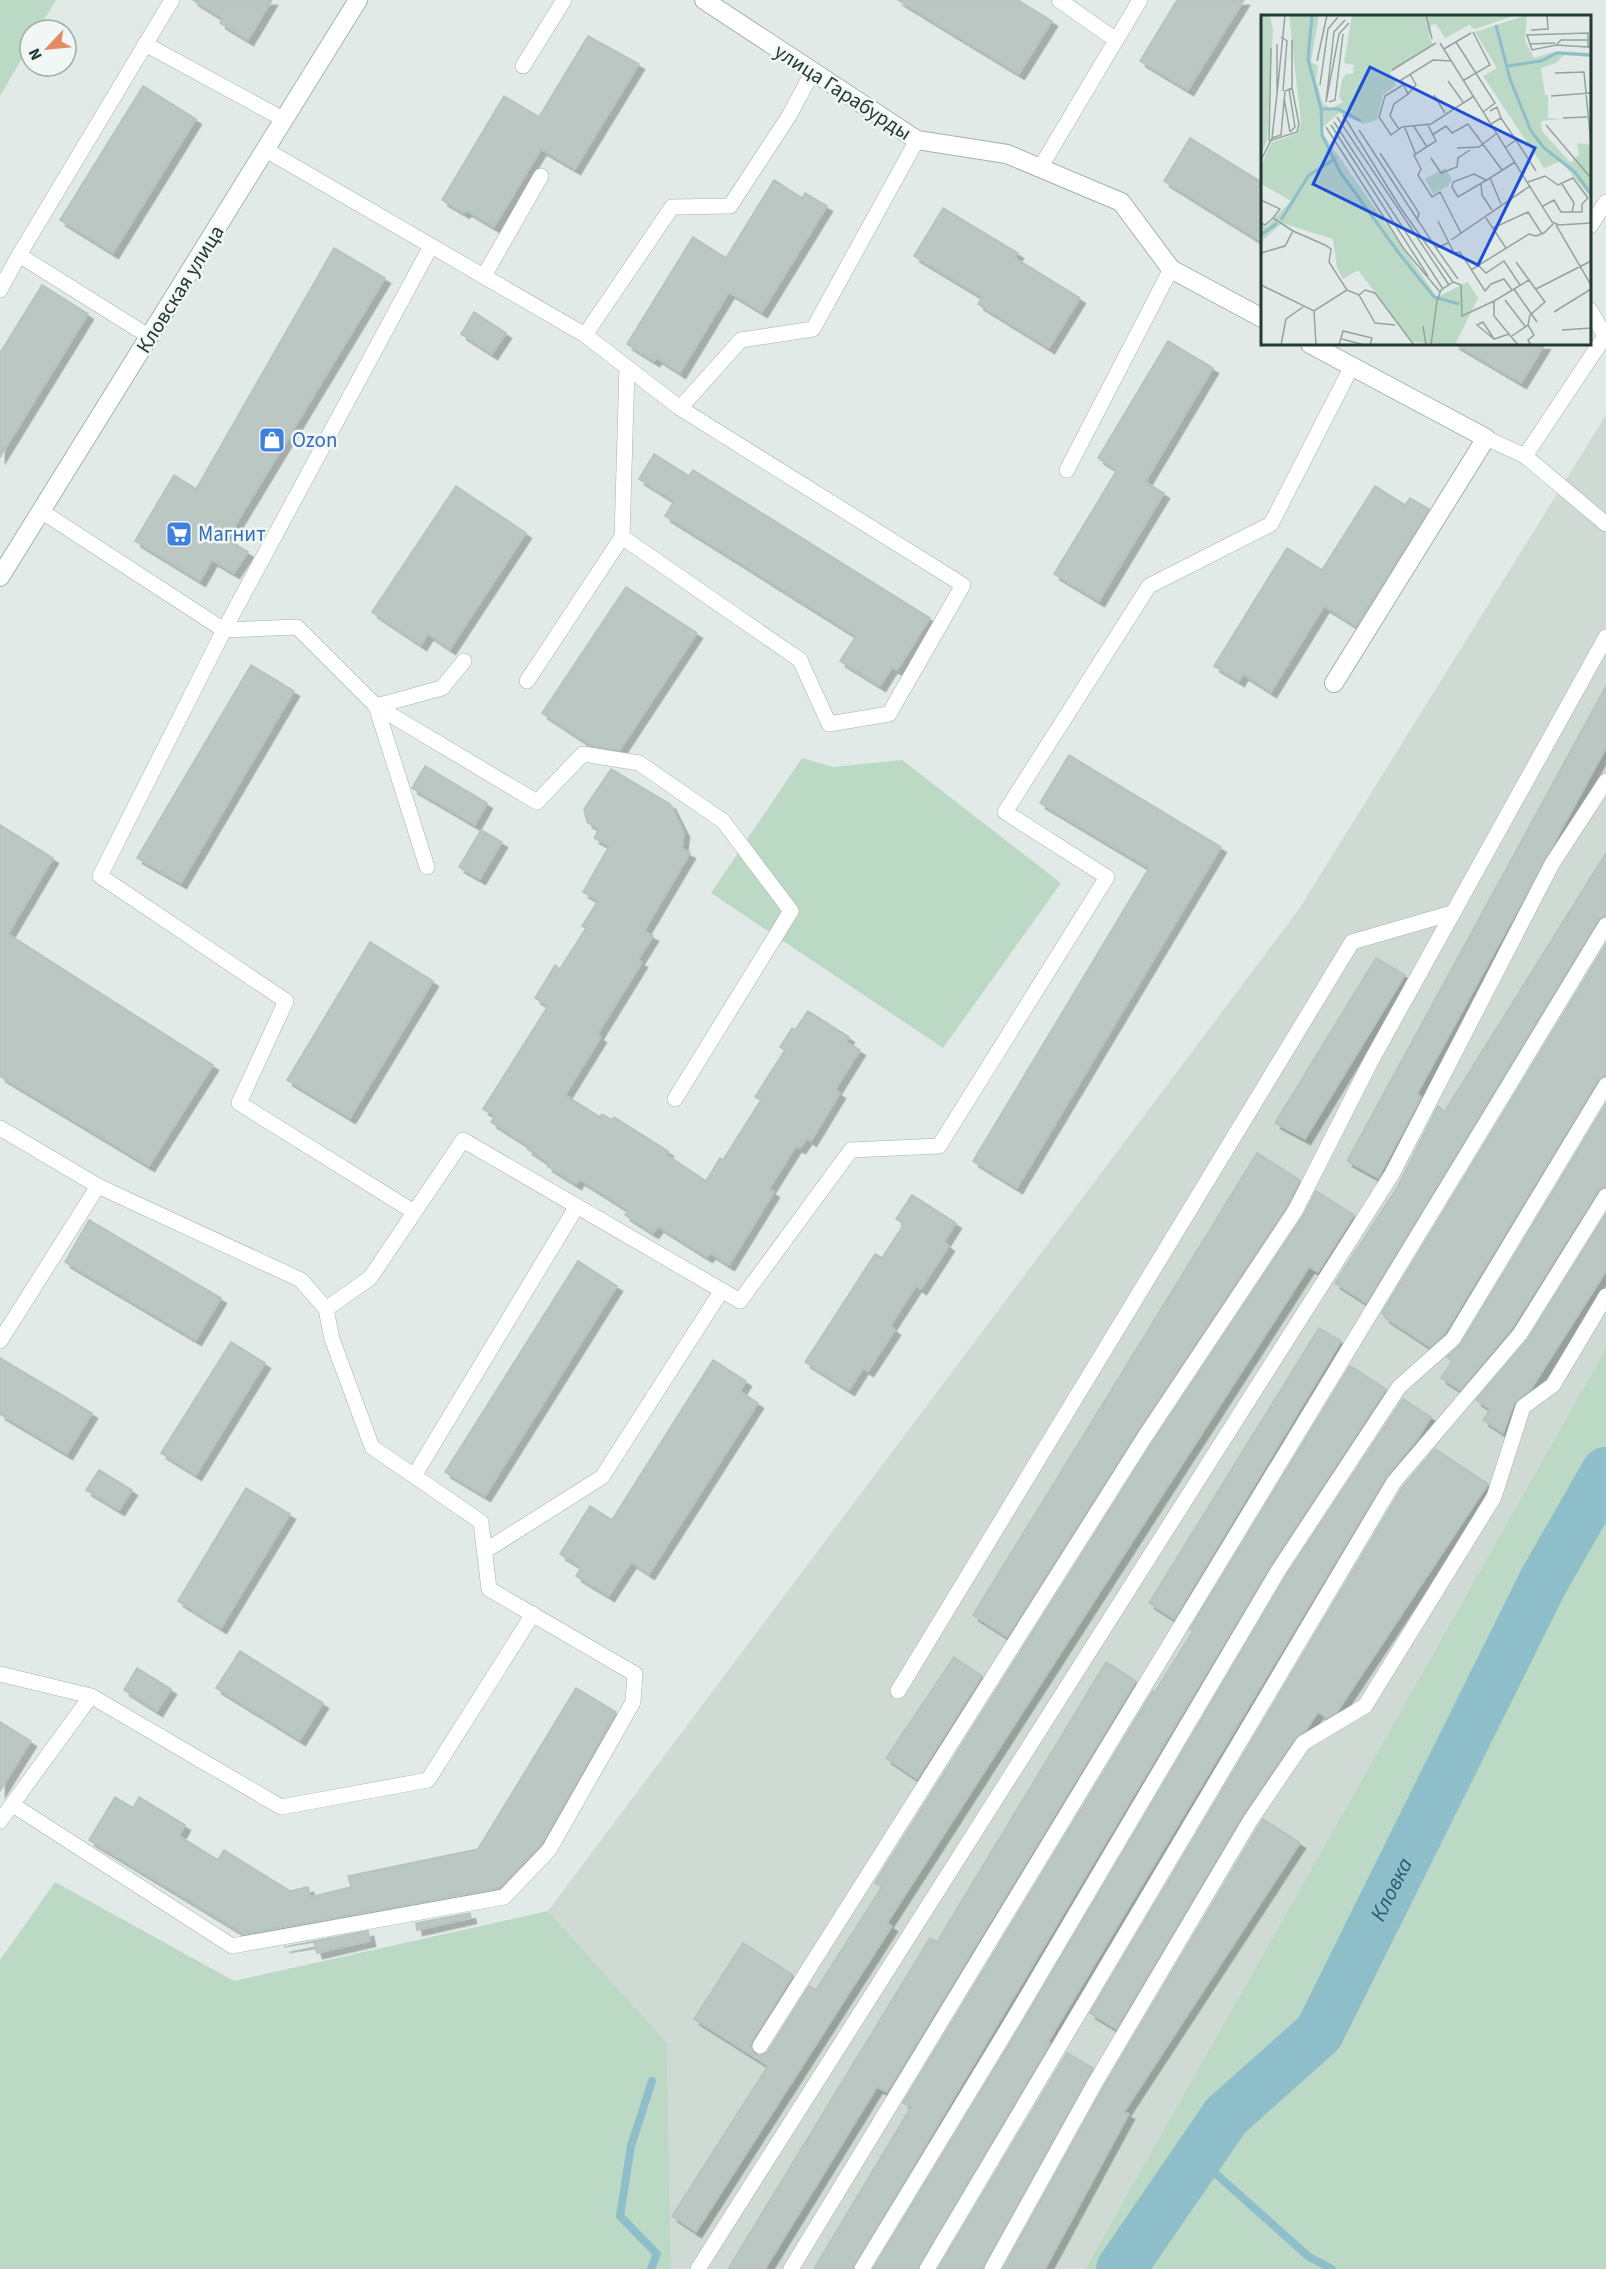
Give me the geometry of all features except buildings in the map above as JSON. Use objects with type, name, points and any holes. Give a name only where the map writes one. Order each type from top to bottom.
[{"type":"street","name":"Кловская улица","points":[[0,577],[358,0]]},
{"type":"street","name":"улица Гарабурды","points":[[711,2],[812,73],[917,140],[1007,154],[1121,202],[1171,269],[1261,317]]},
{"type":"street","points":[[1312,345],[1486,438],[1334,683]]},
{"type":"lane","points":[[0,290],[172,0]]},
{"type":"lane","points":[[523,66],[564,0]]},
{"type":"lane","points":[[1059,0],[1116,40]]},
{"type":"lane","points":[[1040,168],[1140,0]]},
{"type":"lane","points":[[145,44],[285,120]]},
{"type":"lane","points":[[585,335],[672,207],[730,206],[789,116],[812,73]]},
{"type":"lane","points":[[680,408],[741,340],[813,329],[917,140]]},
{"type":"lane","points":[[266,150],[585,335],[680,408],[963,585],[889,714],[829,724],[800,660],[622,537]]},
{"type":"lane","points":[[484,276],[541,176]]},
{"type":"lane","points":[[1591,224],[1606,201]]},
{"type":"lane","points":[[414,1212],[239,1103],[286,1001],[100,876],[224,630],[431,246]]},
{"type":"lane","points":[[19,255],[150,337]]},
{"type":"lane","points":[[1067,470],[1171,269]]},
{"type":"lane","points":[[1525,456],[1605,336],[1591,312]]},
{"type":"lane","points":[[326,1309],[370,1278],[463,1140],[740,1301],[851,1150],[939,1146],[1107,877],[1005,812],[1149,586],[1271,524],[1352,366]]},
{"type":"lane","points":[[526,681],[622,537],[627,367]]},
{"type":"lane","points":[[1486,438],[1525,456],[1606,524]]},
{"type":"lane","points":[[41,511],[224,630],[297,627],[376,706],[537,802],[583,753],[639,763],[723,821],[791,911],[675,1099]]},
{"type":"lane","points":[[760,2046],[1144,1438],[1295,1211],[1371,1060],[1606,637]]},
{"type":"lane","points":[[376,706],[442,688],[464,661]]},
{"type":"lane","points":[[376,706],[427,867]]},
{"type":"lane","points":[[698,2269],[1392,1174],[1552,864],[1606,781]]},
{"type":"lane","points":[[898,1690],[1352,942],[1452,913]]},
{"type":"lane","points":[[791,2269],[1606,925]]},
{"type":"lane","points":[[861,2269],[1013,2020],[1278,1571],[1399,1387],[1452,1339],[1606,1085]]},
{"type":"lane","points":[[0,1128],[98,1186],[301,1280],[326,1309],[332,1339],[372,1447],[481,1522],[489,1589],[635,1674],[633,1701],[549,1850],[504,1898],[232,1946],[13,1804]]},
{"type":"lane","points":[[0,1341],[98,1186]]},
{"type":"lane","points":[[927,2269],[1394,1482],[1520,1334],[1606,1196]]},
{"type":"lane","points":[[414,1476],[577,1206]]},
{"type":"lane","points":[[485,1551],[602,1476],[722,1290]]},
{"type":"lane","points":[[992,2269],[1095,2083],[1250,1821],[1303,1743],[1365,1706],[1494,1497],[1523,1407],[1553,1385],[1606,1296]]},
{"type":"lane","points":[[0,1674],[91,1696],[281,1807],[428,1780],[533,1614]]},
{"type":"lane","points":[[0,1821],[91,1696]]},
{"type":"shaded area","points":[[1606,415],[1606,1348],[1085,2269],[671,2269],[667,2043],[548,1911],[1299,909]]},
{"type":"green space","points":[[0,0],[56,0],[45,18],[18,18],[18,65],[0,96]]},
{"type":"green space","points":[[802,758],[833,767],[902,760],[1061,883],[943,1048],[711,893]]},
{"type":"green space","points":[[1606,1348],[1606,2269],[1085,2269]]},
{"type":"green space","points":[[55,1882],[234,1981],[548,1911],[667,2043],[671,2269],[0,2269],[0,1960]]},
{"type":"waterway","name":"Кловка","points":[[1121,2269],[1226,2116],[1319,2033],[1543,1582],[1606,1472]]},
{"type":"waterway","points":[[651,2269],[657,2254],[620,2216],[631,2146],[652,2081]]},
{"type":"waterway","points":[[1197,2157],[1309,2257],[1332,2269]]},
{"type":"place","name":"Ozon","points":[[272,440]]},
{"type":"place","name":"Магнит","points":[[179,534]]}]
